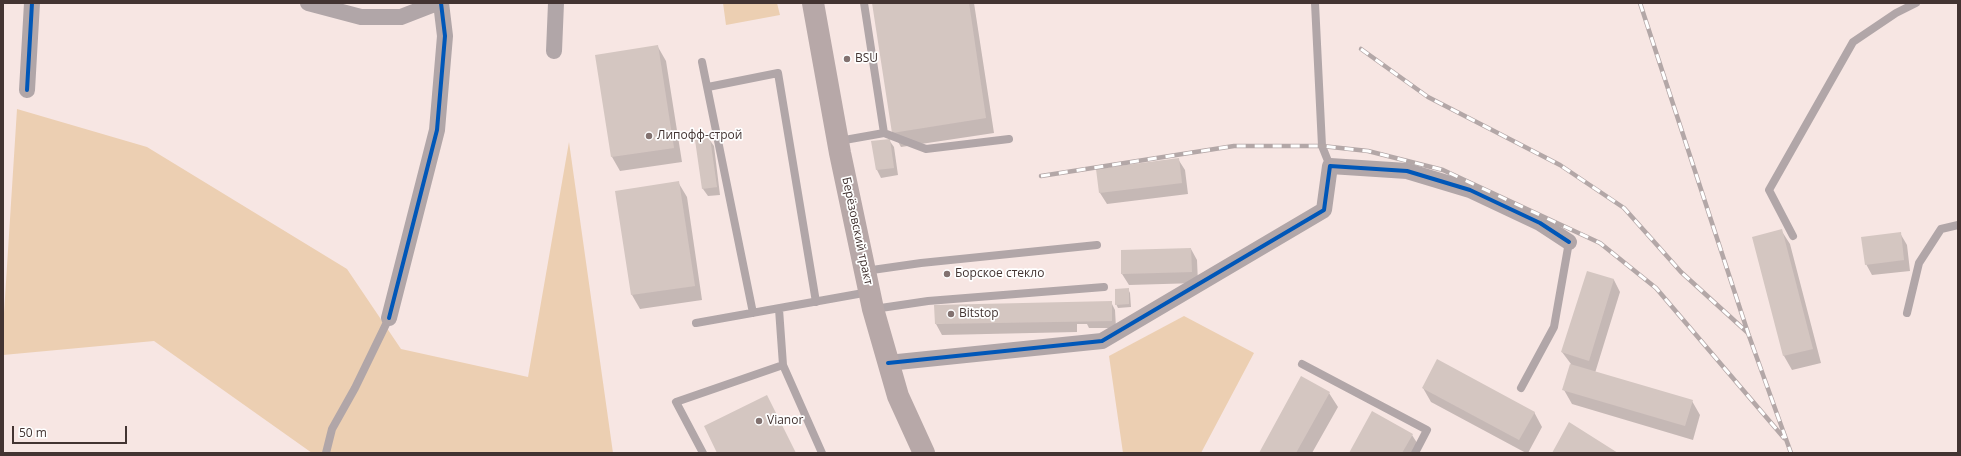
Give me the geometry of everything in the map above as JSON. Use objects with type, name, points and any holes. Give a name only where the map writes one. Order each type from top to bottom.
[{"type":"main road","name":"Берёзовский тракт","points":[[813,3],[838,142],[871,300],[898,396],[924,453]]},
{"type":"street","points":[[26,90],[32,3]]},
{"type":"street","points":[[308,3],[361,18],[401,17],[437,3]]},
{"type":"street","points":[[389,318],[437,130],[445,36],[441,3]]},
{"type":"street","points":[[554,50],[556,3]]},
{"type":"street","points":[[888,363],[1102,341],[1324,210],[1330,166],[1407,171],[1470,190],[1540,223],[1569,242]]},
{"type":"lane","points":[[864,3],[884,133]]},
{"type":"lane","points":[[1315,3],[1322,146],[1330,166]]},
{"type":"lane","points":[[1794,236],[1769,190],[1853,42],[1896,13],[1916,3]]},
{"type":"lane","points":[[702,62],[753,313]]},
{"type":"lane","points":[[708,87],[778,73],[816,302]]},
{"type":"lane","points":[[838,142],[884,133],[926,149],[1010,140]]},
{"type":"lane","points":[[1908,313],[1919,263],[1941,229],[1958,225]]},
{"type":"lane","points":[[1521,388],[1554,327],[1569,242]]},
{"type":"lane","points":[[864,271],[921,263],[1096,245]]},
{"type":"lane","points":[[696,323],[816,302],[871,300],[928,301],[1104,287]]},
{"type":"lane","points":[[779,309],[783,365],[822,453]]},
{"type":"lane","points":[[326,453],[332,430],[355,388],[389,318]]},
{"type":"lane","points":[[1302,364],[1427,430],[1415,453]]},
{"type":"lane","points":[[703,453],[676,402],[783,365]]},
{"type":"shaded area","points":[[723,3],[777,3],[780,15],[726,25]]},
{"type":"shaded area","points":[[17,109],[147,147],[347,269],[401,349],[528,377],[569,142],[613,453],[312,453],[154,341],[3,355],[3,329]]},
{"type":"shaded area","points":[[1184,316],[1254,353],[1201,453],[1123,453],[1109,356]]},
{"type":"building","points":[[872,3],[969,3],[986,118],[892,133]]},
{"type":"building","points":[[658,45],[674,148],[611,157],[595,55]]},
{"type":"building","points":[[710,138],[717,187],[702,189],[695,140]]},
{"type":"building","points":[[890,139],[894,168],[876,170],[871,141]]},
{"type":"building","points":[[1179,158],[1182,183],[1099,193],[1096,169]]},
{"type":"building","points":[[679,181],[695,286],[631,295],[615,191]]},
{"type":"building","points":[[1782,229],[1813,349],[1783,356],[1752,237]]},
{"type":"building","points":[[1901,232],[1904,260],[1865,265],[1861,237]]},
{"type":"building","points":[[1191,248],[1192,272],[1121,274],[1121,250]]},
{"type":"building","points":[[1587,271],[1614,279],[1589,361],[1561,352]]},
{"type":"building","points":[[1129,288],[1129,304],[1115,305],[1115,289]]},
{"type":"building","points":[[1112,301],[1112,321],[935,324],[934,305]]},
{"type":"building","points":[[1437,359],[1535,412],[1519,440],[1422,388]]},
{"type":"building","points":[[1570,364],[1693,400],[1685,426],[1562,390]]},
{"type":"building","points":[[1301,376],[1330,392],[1296,453],[1259,453]]},
{"type":"building","points":[[767,395],[796,453],[717,453],[704,426]]},
{"type":"building","points":[[1372,411],[1413,434],[1402,453],[1349,453]]},
{"type":"building","points":[[1569,422],[1618,453],[1552,453]]},
{"type":"railway","points":[[1640,3],[1748,333],[1791,453]]},
{"type":"railway","points":[[1361,49],[1428,97],[1560,165],[1624,208],[1681,272],[1748,333]]},
{"type":"railway","points":[[1041,176],[1234,146],[1322,146],[1368,151],[1443,170],[1600,243],[1656,288],[1784,438]]},
{"type":"cycle path","points":[[27,90],[32,3]]},
{"type":"cycle path","points":[[389,318],[437,130],[445,36],[441,3]]},
{"type":"cycle path","points":[[888,363],[1102,341],[1324,210],[1330,166],[1407,171],[1470,190],[1540,223],[1569,242]]},
{"type":"place","name":"BSU","points":[[847,59]]},
{"type":"place","name":"Липофф-строй","points":[[649,136]]},
{"type":"place","name":"Борское стекло","points":[[947,274]]},
{"type":"place","name":"Bitstop","points":[[951,314]]},
{"type":"place","name":"Vianor","points":[[759,421]]}]
